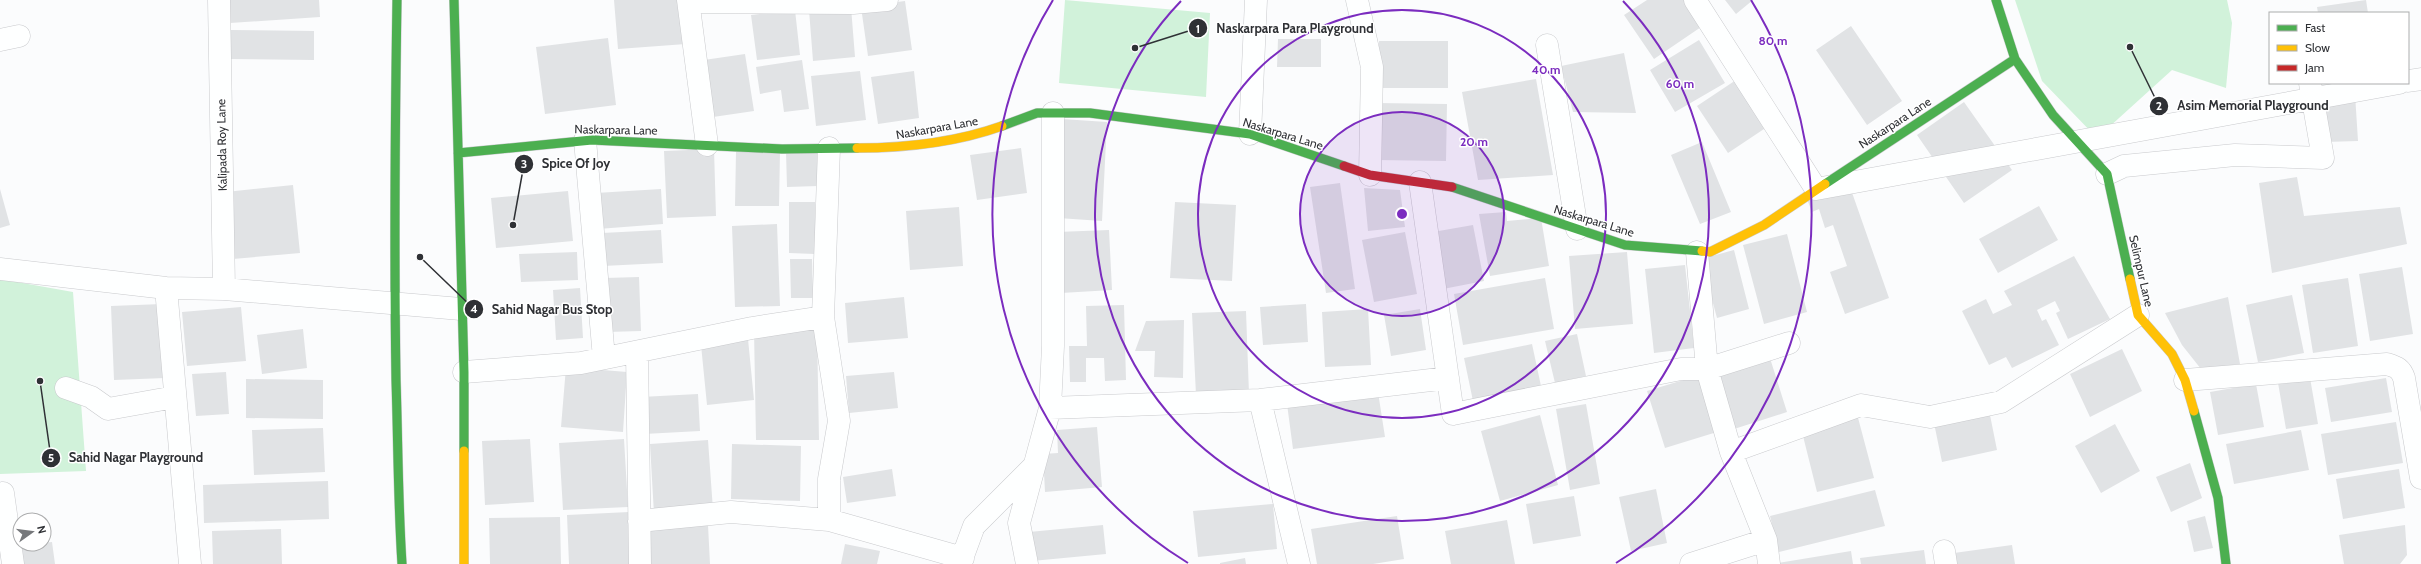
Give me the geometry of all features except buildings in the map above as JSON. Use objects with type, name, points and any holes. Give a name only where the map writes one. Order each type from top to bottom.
[{"type":"street","name":"Kalipada Roy Lane","points":[[219,0],[224,289]]},
{"type":"street","points":[[397,0],[394,160],[395,304],[399,523],[402,564]]},
{"type":"street","points":[[454,0],[461,310],[464,372],[464,564]]},
{"type":"street","points":[[707,145],[689,1],[853,2],[887,0]]},
{"type":"street","points":[[1250,134],[1256,0]]},
{"type":"street","points":[[1357,0],[1372,67],[1370,175]]},
{"type":"street","points":[[1695,0],[1816,189],[2394,84]]},
{"type":"street","points":[[1996,0],[2015,59],[2053,115],[2107,174],[2124,166],[2235,155],[2323,158],[2310,84]]},
{"type":"street","points":[[1547,45],[1577,228]]},
{"type":"street","name":"Naskarpara Lane","points":[[458,152],[585,140],[707,145],[888,148],[976,135],[1037,113],[1090,112],[1250,134],[1370,175],[1466,190],[1624,245],[1710,252],[1764,225],[1816,189],[2015,59]]},
{"type":"street","points":[[2409,81],[2421,79]]},
{"type":"street","points":[[1027,564],[1019,523],[1050,408],[1053,346],[1053,113]]},
{"type":"street","points":[[585,140],[604,358]]},
{"type":"street","points":[[829,148],[823,317],[839,421],[828,479],[829,520]]},
{"type":"street","name":"Selimpur Lane","points":[[2107,174],[2138,316],[2172,354],[2185,380],[2218,498],[2226,564]]},
{"type":"street","points":[[1420,182],[1453,414],[1681,370],[1707,369],[1789,343]]},
{"type":"street","points":[[1697,252],[1707,369],[1731,452],[1766,540],[1769,564]]},
{"type":"street","points":[[0,269],[166,288],[224,289],[461,310]]},
{"type":"street","points":[[166,288],[190,564]]},
{"type":"street","points":[[1731,452],[1861,405],[1930,417],[2001,402],[2138,316]]},
{"type":"street","points":[[464,372],[582,363],[752,328],[823,317]]},
{"type":"street","points":[[637,352],[640,564]]},
{"type":"street","points":[[2185,380],[2387,364],[2396,366],[2402,371],[2404,378],[2421,478]]},
{"type":"street","points":[[1050,408],[1260,400],[1448,378]]},
{"type":"street","points":[[66,388],[91,397],[108,409],[175,397]]},
{"type":"street","points":[[1260,400],[1299,564]]},
{"type":"street","points":[[639,521],[731,512],[829,520],[961,561],[974,526],[1034,465]]},
{"type":"street","points":[[3,492],[13,564]]},
{"type":"street","points":[[1691,564],[1766,540]]},
{"type":"green space","points":[[1065,0],[1210,13],[1206,97],[1059,83]]},
{"type":"green space","points":[[2015,0],[2227,0],[2232,23],[2226,88],[2172,70],[2097,138],[2042,81]]},
{"type":"green space","points":[[0,279],[73,292],[86,471],[0,474]]},
{"type":"traffic: fast","points":[[397,0],[395,332],[402,564]]},
{"type":"traffic: fast","points":[[454,0],[464,372],[464,451]]},
{"type":"traffic: fast","points":[[1996,0],[2015,59],[2053,115],[2107,174],[2130,279]]},
{"type":"traffic: fast","points":[[1825,184],[2015,59]]},
{"type":"traffic: fast","points":[[1002,126],[1037,113],[1090,113],[1250,134],[1344,166]]},
{"type":"traffic: fast","points":[[458,153],[592,140],[782,149],[857,148]]},
{"type":"traffic: fast","points":[[1452,187],[1625,245],[1702,251]]},
{"type":"traffic: fast","points":[[2194,411],[2218,498],[2226,564]]},
{"type":"traffic: slow","points":[[857,148],[894,147],[931,143],[985,132],[1002,126]]},
{"type":"traffic: slow","points":[[1702,251],[1710,252],[1764,225],[1825,184]]},
{"type":"traffic: slow","points":[[2130,279],[2138,315],[2172,354],[2185,380],[2194,411]]},
{"type":"traffic: slow","points":[[464,451],[464,564]]},
{"type":"traffic: jam","points":[[1344,166],[1370,175],[1452,187]]},
{"type":"place","name":"Asim Memorial Playground","points":[[2130,47]]},
{"type":"place","name":"Naskarpara Para Playground","points":[[1135,48]]},
{"type":"place","name":"Spice Of Joy","points":[[513,225]]},
{"type":"place","name":"Sahid Nagar Bus Stop","points":[[420,257]]},
{"type":"place","name":"Sahid Nagar Playground","points":[[40,381]]}]
